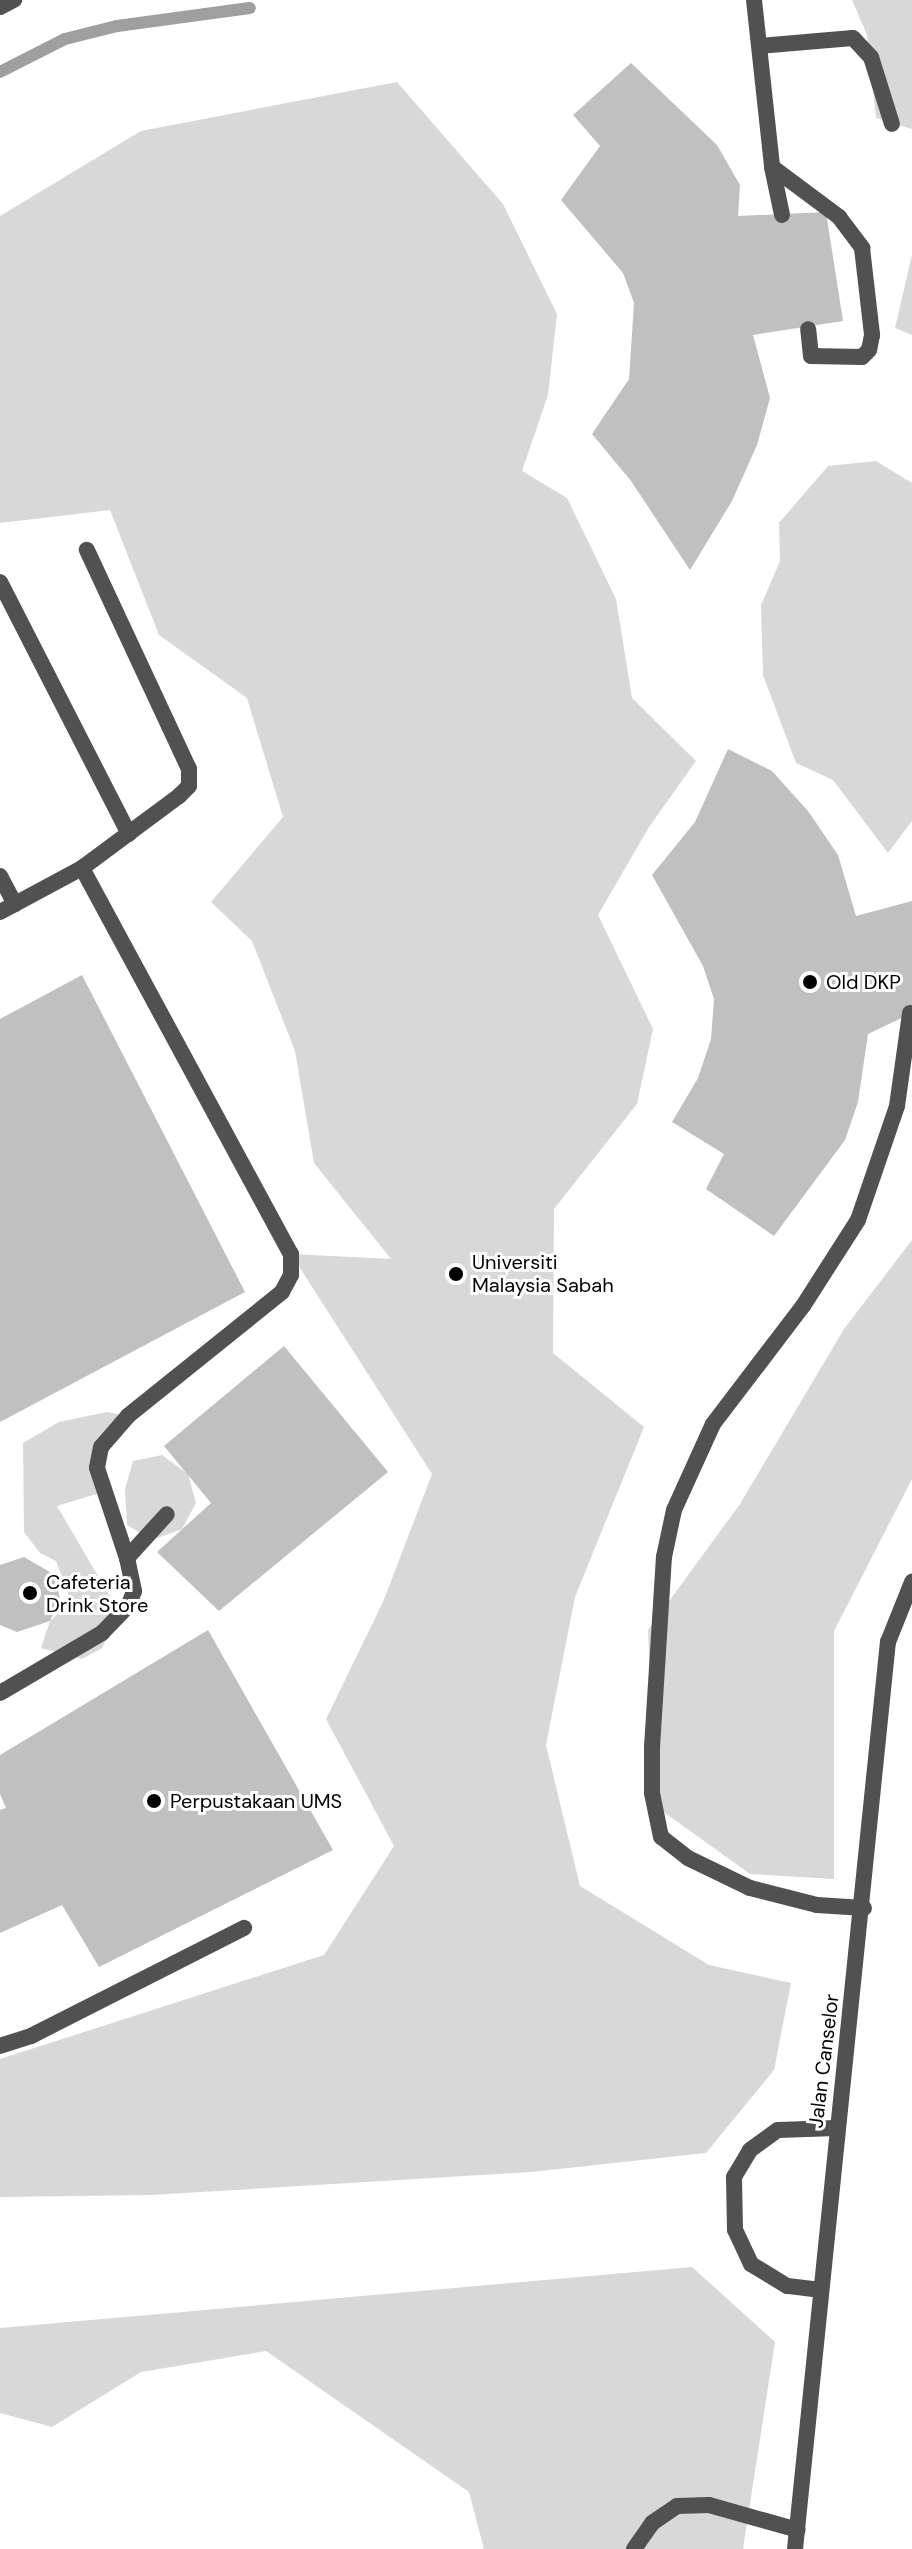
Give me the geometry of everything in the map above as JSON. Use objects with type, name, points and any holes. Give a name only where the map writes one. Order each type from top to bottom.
[{"type":"street","points":[[0,7],[14,0]]},
{"type":"street","points":[[754,0],[772,167],[782,215]]},
{"type":"street","points":[[760,46],[853,38],[871,57],[892,124]]},
{"type":"street","points":[[772,167],[839,217],[862,248],[872,335],[869,350],[862,357],[811,356],[808,329]]},
{"type":"street","points":[[0,876],[8,908],[82,868],[189,786],[189,769],[87,550]]},
{"type":"street","points":[[0,582],[129,834]]},
{"type":"street","points":[[0,1693],[102,1633],[129,1605],[134,1591],[127,1558],[97,1468],[101,1447],[128,1416],[282,1292],[291,1275],[291,1254],[82,868]]},
{"type":"street","points":[[864,1908],[817,1905],[750,1888],[688,1858],[661,1837],[652,1793],[652,1747],[664,1557],[674,1510],[713,1424],[803,1306],[858,1220],[897,1106],[910,1013]]},
{"type":"street","points":[[127,1558],[167,1514]]},
{"type":"street","name":"Jalan Canselor","points":[[795,2549],[836,2128],[864,1908],[888,1642],[912,1582]]},
{"type":"street","points":[[0,2046],[31,2036],[244,1928]]},
{"type":"street","points":[[821,2290],[787,2286],[751,2264],[735,2230],[734,2177],[750,2150],[778,2130],[836,2128]]},
{"type":"street","points":[[634,2549],[652,2523],[677,2506],[709,2505],[798,2530]]},
{"type":"shaded area","points":[[852,0],[912,0],[912,129],[876,118],[867,35]]},
{"type":"shaded area","points":[[397,82],[503,204],[557,314],[548,395],[522,471],[567,498],[616,599],[632,698],[696,761],[649,827],[598,915],[653,1029],[637,1104],[554,1209],[553,1353],[644,1427],[575,1597],[546,1745],[580,1886],[709,1965],[791,1983],[774,2070],[706,2153],[531,2172],[151,2195],[0,2197],[0,2059],[324,1955],[394,1846],[326,1719],[383,1602],[432,1474],[291,1254],[391,1259],[314,1163],[295,1051],[252,941],[211,902],[283,817],[247,698],[159,635],[110,510],[0,523],[0,216],[141,131]]},
{"type":"shaded area","points":[[912,255],[912,335],[895,328]]},
{"type":"shaded area","points":[[876,461],[912,483],[912,821],[888,853],[833,780],[796,763],[763,675],[761,605],[780,561],[779,523],[828,466]]},
{"type":"shaded area","points":[[912,1240],[912,1479],[834,1631],[834,1879],[750,1874],[654,1805],[648,1630],[740,1504],[844,1329]]},
{"type":"shaded area","points":[[107,1412],[128,1416],[99,1453],[100,1493],[57,1506],[119,1612],[102,1648],[82,1659],[41,1648],[50,1621],[71,1601],[56,1561],[40,1553],[24,1532],[23,1443],[59,1422]]},
{"type":"shaded area","points":[[162,1455],[188,1474],[196,1503],[182,1529],[152,1540],[127,1525],[125,1489],[133,1461]]},
{"type":"shaded area","points":[[692,2267],[775,2342],[743,2549],[484,2549],[469,2492],[266,2351],[141,2372],[52,2427],[0,2413],[0,2328]]},
{"type":"building","points":[[631,63],[717,145],[740,185],[738,216],[826,212],[843,321],[753,335],[770,398],[757,445],[732,501],[690,570],[631,481],[592,434],[629,379],[634,303],[623,273],[561,200],[600,146],[573,115]]},
{"type":"building","name":"Old DKP","points":[[728,749],[772,771],[808,811],[838,855],[856,916],[912,901],[912,1013],[868,1034],[858,1102],[845,1140],[774,1236],[706,1189],[724,1154],[672,1122],[698,1078],[711,1039],[714,999],[703,966],[652,875],[695,822]]},
{"type":"building","points":[[82,975],[245,1292],[0,1422],[0,1019]]},
{"type":"building","points":[[284,1346],[388,1472],[219,1611],[157,1552],[211,1503],[164,1446]]},
{"type":"building","name":"Cafeteria Drink Store","points":[[24,1557],[55,1575],[60,1599],[50,1621],[17,1632],[0,1625],[0,1565]]},
{"type":"building","name":"Perpustakaan UMS","points":[[208,1630],[333,1850],[99,1967],[62,1905],[0,1933],[0,1810],[6,1808],[0,1794],[0,1755]]},
{"type":"waterway","points":[[0,72],[65,39],[117,26],[250,8]]},
{"type":"place","name":"Old DKP","points":[[810,982]]},
{"type":"place","name":"Universiti Malaysia Sabah","points":[[456,1274]]},
{"type":"place","name":"Cafeteria Drink Store","points":[[30,1593]]},
{"type":"place","name":"Perpustakaan UMS","points":[[154,1801]]}]
